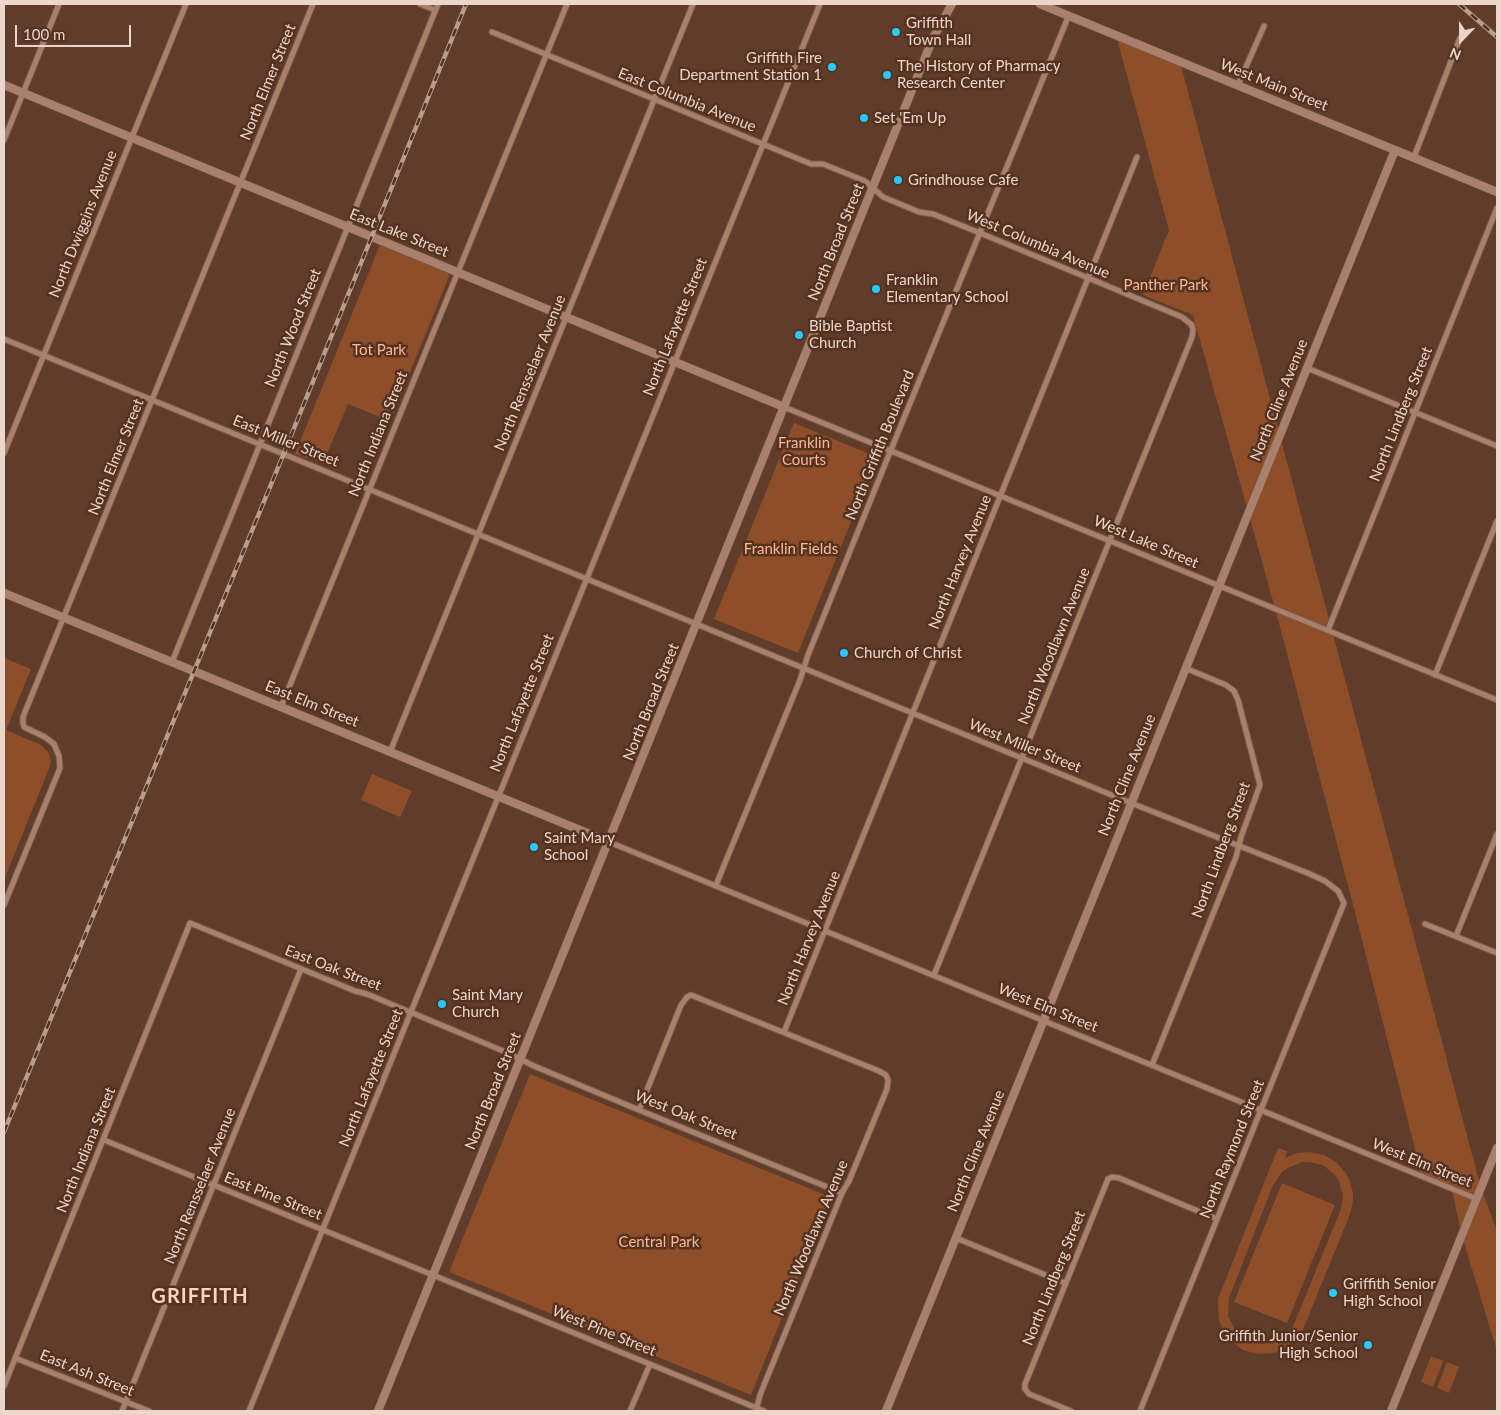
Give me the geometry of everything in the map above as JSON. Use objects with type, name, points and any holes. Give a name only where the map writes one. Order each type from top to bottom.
[{"type":"street","points":[[4,140],[59,4]]},
{"type":"street","name":"North Dwiggins Avenue","points":[[4,453],[186,4]]},
{"type":"street","name":"North Elmer Street","points":[[4,905],[60,768],[59,756],[54,744],[45,737],[26,729],[22,720],[313,4]]},
{"type":"street","points":[[420,4],[436,10]]},
{"type":"street","name":"North Wood Street","points":[[172,662],[438,4]]},
{"type":"street","name":"North Indiana Street","points":[[281,707],[566,4]]},
{"type":"street","name":"North Rensselaer Avenue","points":[[390,752],[693,4]]},
{"type":"street","name":"North Lafayette Street","points":[[249,1411],[820,4]]},
{"type":"street","name":"North Broad Street","points":[[378,1411],[933,38],[952,4]]},
{"type":"street","name":"West Main Street","points":[[1040,4],[1497,192]]},
{"type":"street","name":"North Griffith Boulevard","points":[[716,886],[891,450],[1069,15]]},
{"type":"street","points":[[1238,86],[1264,26]]},
{"type":"street","name":"East Columbia Avenue","points":[[492,32],[811,164],[823,164],[865,181],[872,188]]},
{"type":"street","points":[[1414,157],[1460,38]]},
{"type":"street","name":"East Lake Street","points":[[4,85],[784,407]]},
{"type":"street","name":"North Cline Avenue","points":[[886,1411],[1395,150]]},
{"type":"street","name":"North Harvey Avenue","points":[[784,1032],[1137,157]]},
{"type":"street","name":"West Columbia Avenue","points":[[872,188],[883,197],[919,212],[933,214],[1182,317],[1193,326]]},
{"type":"street","name":"North Lindberg Street","points":[[1328,630],[1497,208]]},
{"type":"street","name":"North Woodlawn Avenue","points":[[934,975],[1192,338],[1193,326]]},
{"type":"street","name":"East Miller Street","points":[[4,339],[696,624]]},
{"type":"street","points":[[1307,368],[1497,446]]},
{"type":"street","name":"West Lake Street","points":[[784,407],[1497,700]]},
{"type":"street","points":[[1435,675],[1497,521]]},
{"type":"street","name":"East Elm Street","points":[[4,593],[609,842]]},
{"type":"street","name":"West Miller Street","points":[[696,624],[1325,881],[1341,895]]},
{"type":"street","name":"North Lindberg Street","points":[[1152,1065],[1236,857],[1238,845],[1260,784],[1234,691],[1185,668]]},
{"type":"street","points":[[1456,936],[1497,834]]},
{"type":"street","name":"West Elm Street","points":[[609,842],[1477,1199]]},
{"type":"street","name":"North Raymond Street","points":[[1140,1411],[1344,903],[1341,895]]},
{"type":"street","name":"North Indiana Street","points":[[4,1386],[190,923]]},
{"type":"street","name":"East Oak Street","points":[[190,923],[521,1059]]},
{"type":"street","points":[[1425,924],[1497,953]]},
{"type":"street","name":"North Rensselaer Avenue","points":[[122,1411],[301,969]]},
{"type":"street","points":[[639,1110],[681,1005],[687,996],[698,997],[784,1032]]},
{"type":"street","name":"North Woodlawn Avenue","points":[[756,1410],[760,1395],[842,1192],[849,1181],[888,1084],[886,1075],[879,1071],[784,1032]]},
{"type":"street","name":"West Oak Street","points":[[521,1059],[639,1110],[842,1192]]},
{"type":"street","name":"East Pine Street","points":[[104,1140],[433,1275]]},
{"type":"street","points":[[1391,1411],[1497,1148]]},
{"type":"street","name":"North Lindberg Street","points":[[1071,1411],[1032,1395],[1025,1389],[1025,1381],[1105,1185],[1110,1178],[1118,1178],[1217,1219]]},
{"type":"street","points":[[956,1238],[1065,1283]]},
{"type":"street","name":"West Pine Street","points":[[433,1275],[650,1364],[756,1410],[764,1411]]},
{"type":"street","name":"East Ash Street","points":[[15,1358],[148,1411]]},
{"type":"street","points":[[630,1411],[650,1364]]},
{"type":"green space","name":"Panther Park","points":[[1116,35],[1180,62],[1481,1188],[1497,1231],[1497,1351],[1462,1236],[1451,1186],[1422,1177],[1275,608],[1193,315],[1143,295],[1169,230]]},
{"type":"green space","name":"Tot Park","points":[[380,245],[450,274],[390,421],[348,404],[323,463],[295,454]]},
{"type":"green space","name":"Franklin Fields","points":[[794,423],[877,457],[798,653],[714,619]]},
{"type":"green space","points":[[4,658],[31,669],[6,730],[41,745],[48,752],[51,761],[4,880]]},
{"type":"green space","points":[[372,774],[412,791],[400,817],[361,800]]},
{"type":"green space","name":"Central Park","points":[[530,1074],[830,1197],[751,1395],[449,1272]]},
{"type":"green space","points":[[1278,1148],[1287,1151],[1285,1158],[1297,1153],[1310,1152],[1324,1155],[1336,1162],[1349,1179],[1353,1201],[1350,1214],[1302,1332],[1287,1347],[1274,1353],[1258,1354],[1243,1350],[1231,1341],[1219,1321],[1218,1299]],"holes":[[[1302,1162],[1323,1165],[1335,1175],[1343,1195],[1341,1209],[1292,1329],[1277,1341],[1263,1344],[1256,1343],[1243,1338],[1234,1328],[1228,1316],[1229,1298],[1273,1185],[1282,1172],[1288,1168]]]},
{"type":"green space","points":[[1282,1183],[1335,1205],[1287,1323],[1234,1302]]},
{"type":"green space","points":[[1431,1356],[1443,1361],[1433,1387],[1421,1382]]},
{"type":"green space","points":[[1447,1362],[1459,1367],[1449,1393],[1437,1388]]},
{"type":"railway","points":[[4,1132],[284,453],[466,4]]},
{"type":"railway","points":[[1459,4],[1497,37]]},
{"type":"place","name":"Griffith Town Hall","points":[[896,32]]},
{"type":"place","name":"Griffith Fire Department Station 1","points":[[832,67]]},
{"type":"place","name":"The History of Pharmacy Research Center","points":[[887,75]]},
{"type":"place","name":"Set 'Em Up","points":[[864,118]]},
{"type":"place","name":"Grindhouse Cafe","points":[[898,180]]},
{"type":"place","name":"Franklin Elementary School","points":[[876,289]]},
{"type":"place","name":"Bible Baptist Church","points":[[799,335]]},
{"type":"place","name":"Church of Christ","points":[[844,653]]},
{"type":"place","name":"Saint Mary School","points":[[534,847]]},
{"type":"place","name":"Saint Mary Church","points":[[442,1004]]},
{"type":"place","name":"Griffith Senior High School","points":[[1333,1293]]},
{"type":"place","name":"Griffith Junior/Senior High School","points":[[1368,1345]]},
{"type":"district","name":"GRIFFITH","points":[[200,1297]]},
{"type":"park label","name":"Franklin Courts","points":[[804,452]]}]
